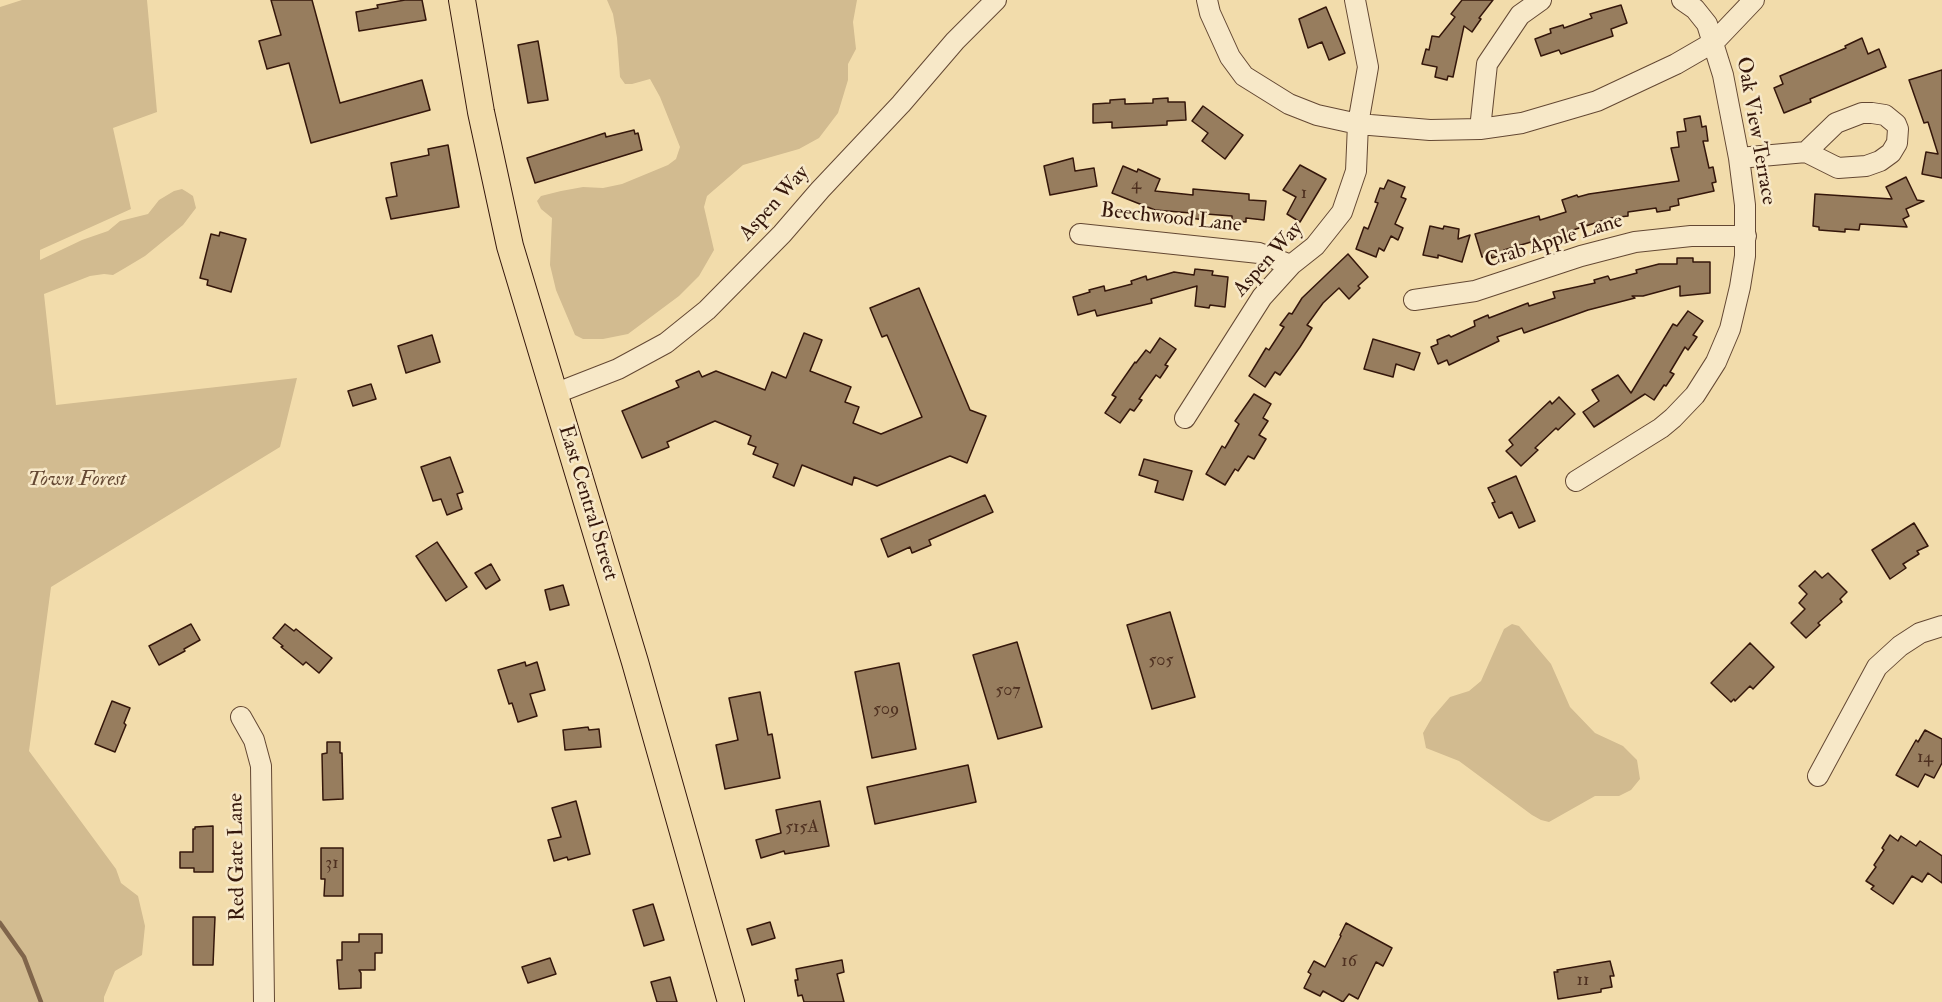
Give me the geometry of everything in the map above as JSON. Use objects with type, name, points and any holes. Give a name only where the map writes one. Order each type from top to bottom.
[{"type":"main road","name":"East Central Street","points":[[462,0],[504,225],[643,692],[731,1002]]},
{"type":"street","name":"Aspen Way","points":[[554,394],[618,369],[666,343],[707,310],[782,234],[901,104],[955,41],[996,0]]},
{"type":"street","points":[[1207,0],[1209,13],[1230,57],[1244,76],[1289,105],[1317,115],[1358,124],[1430,130],[1480,129],[1522,123],[1597,101],[1676,64],[1714,42],[1754,0]]},
{"type":"street","name":"Aspen Way","points":[[1185,418],[1262,297],[1291,265],[1315,246],[1342,212],[1356,171],[1358,124],[1368,67],[1355,0]]},
{"type":"street","points":[[1480,129],[1487,64],[1520,15],[1541,0]]},
{"type":"street","name":"Oak View Terrace","points":[[1576,482],[1661,428],[1695,395],[1716,362],[1730,328],[1740,287],[1746,236],[1745,205],[1739,158],[1723,75],[1707,24],[1695,9],[1682,0]]},
{"type":"street","points":[[1739,158],[1806,153]]},
{"type":"street","name":"Beechwood Lane","points":[[1080,234],[1259,253],[1291,265]]},
{"type":"street","name":"Crab Apple Lane","points":[[1414,300],[1475,291],[1581,256],[1635,242],[1691,236],[1746,236]]},
{"type":"street","points":[[1818,776],[1877,667],[1900,646],[1920,633],[1942,626]]},
{"type":"street","name":"Red Gate Lane","points":[[241,717],[254,740],[261,766],[264,1002]]},
{"type":"green space","name":"Town Forest","points":[[22,0],[147,0],[157,112],[113,128],[131,209],[40,250],[40,260],[82,240],[108,231],[120,221],[148,214],[159,200],[174,191],[182,189],[193,196],[196,208],[183,225],[145,256],[113,275],[90,276],[44,294],[56,405],[297,378],[280,447],[51,587],[29,751],[116,869],[121,883],[138,896],[145,926],[142,955],[115,971],[104,1002],[0,1002],[0,7]]},
{"type":"green space","points":[[607,0],[857,0],[853,22],[856,49],[848,64],[848,80],[838,113],[819,138],[799,149],[743,165],[707,196],[704,207],[714,250],[699,276],[679,296],[628,334],[603,339],[583,339],[575,335],[556,290],[550,265],[552,218],[541,209],[537,201],[541,196],[561,191],[583,187],[603,188],[622,184],[668,165],[676,159],[680,147],[660,97],[650,79],[625,84],[620,77],[613,14]]},
{"type":"green space","points":[[1512,624],[1519,626],[1551,664],[1570,707],[1595,733],[1623,746],[1637,760],[1640,779],[1631,790],[1619,796],[1595,796],[1549,822],[1532,815],[1459,761],[1426,748],[1423,733],[1431,719],[1450,697],[1469,691],[1481,681],[1504,629]]},
{"type":"building","points":[[271,0],[312,0],[340,103],[422,80],[430,110],[311,143],[289,63],[267,69],[259,41],[281,35]]},
{"type":"building","points":[[405,0],[422,0],[426,20],[359,31],[356,12],[378,8],[377,5]]},
{"type":"building","points":[[1462,0],[1493,0],[1479,18],[1481,19],[1472,32],[1464,26],[1453,77],[1448,76],[1447,80],[1435,77],[1437,67],[1422,64],[1426,49],[1429,50],[1432,36],[1439,37],[1455,17],[1451,14]]},
{"type":"building","points":[[1621,5],[1627,23],[1611,29],[1613,36],[1561,54],[1559,50],[1541,56],[1535,39],[1551,33],[1550,29],[1563,25],[1564,28],[1592,18],[1590,14]]},
{"type":"building","points":[[1326,7],[1345,53],[1329,60],[1322,42],[1308,48],[1299,19]]},
{"type":"building","points":[[1862,38],[1868,54],[1879,49],[1886,67],[1810,99],[1811,102],[1784,113],[1774,88],[1783,84],[1780,76],[1846,48],[1845,46]]},
{"type":"building","points":[[538,41],[548,100],[528,103],[518,45]]},
{"type":"building","points":[[1942,70],[1942,178],[1922,174],[1926,152],[1938,154],[1928,122],[1924,123],[1909,80]]},
{"type":"building","points":[[1168,98],[1168,102],[1185,102],[1186,120],[1167,121],[1167,125],[1112,128],[1112,122],[1093,123],[1093,104],[1125,99],[1125,104],[1153,103],[1153,99]]},
{"type":"building","points":[[1203,106],[1243,135],[1225,159],[1202,141],[1208,133],[1192,121]]},
{"type":"building","points":[[1700,116],[1702,127],[1706,126],[1708,141],[1703,141],[1709,168],[1713,167],[1716,182],[1712,183],[1714,191],[1678,199],[1679,205],[1670,207],[1670,210],[1657,212],[1656,208],[1628,212],[1628,216],[1611,218],[1544,239],[1544,242],[1532,246],[1531,242],[1504,250],[1505,254],[1492,258],[1491,255],[1482,257],[1475,234],[1539,216],[1540,220],[1566,212],[1562,200],[1577,195],[1578,197],[1679,181],[1671,148],[1679,147],[1677,132],[1686,131],[1684,119]]},
{"type":"building","points":[[634,130],[635,134],[638,133],[642,150],[535,183],[527,158],[605,133],[606,137]]},
{"type":"building","points":[[448,145],[459,207],[391,219],[386,198],[397,196],[391,163],[429,155],[428,149]]},
{"type":"building","points":[[1073,158],[1075,171],[1094,168],[1097,186],[1050,195],[1044,166]]},
{"type":"building","points":[[1300,165],[1326,179],[1300,222],[1287,214],[1296,197],[1283,190]]},
{"type":"building","points":[[1123,166],[1137,172],[1138,169],[1160,179],[1155,191],[1193,195],[1193,189],[1249,194],[1249,200],[1266,201],[1264,220],[1246,218],[1246,222],[1232,221],[1232,216],[1206,214],[1205,220],[1190,218],[1191,213],[1155,210],[1112,193]]},
{"type":"building","points":[[1906,177],[1917,200],[1924,201],[1906,209],[1909,216],[1903,219],[1907,227],[1860,224],[1859,230],[1845,229],[1845,232],[1819,230],[1819,227],[1813,226],[1815,194],[1892,199],[1886,187]]},
{"type":"building","points":[[1388,180],[1405,187],[1401,197],[1406,199],[1395,224],[1403,228],[1398,240],[1391,236],[1384,251],[1379,248],[1376,257],[1356,249],[1364,227],[1368,229],[1378,203],[1375,202],[1380,188],[1384,189]]},
{"type":"building","points":[[1430,226],[1459,229],[1458,239],[1470,235],[1462,262],[1438,255],[1438,258],[1423,255]]},
{"type":"building","points":[[220,232],[246,239],[231,292],[207,285],[208,280],[200,278],[211,234],[219,236]]},
{"type":"building","points":[[1348,254],[1368,277],[1358,286],[1360,288],[1349,299],[1339,288],[1323,303],[1307,325],[1312,328],[1300,347],[1280,375],[1275,372],[1265,387],[1249,376],[1266,348],[1269,350],[1284,327],[1280,325],[1289,313],[1292,314],[1302,298]]},
{"type":"building","points":[[1677,258],[1693,258],[1693,262],[1710,262],[1710,293],[1680,296],[1680,286],[1643,296],[1632,296],[1635,298],[1588,310],[1524,333],[1522,328],[1497,337],[1499,341],[1449,365],[1447,360],[1438,364],[1431,347],[1438,344],[1437,340],[1449,335],[1451,337],[1475,326],[1474,321],[1488,315],[1489,318],[1528,303],[1529,306],[1555,298],[1553,292],[1595,283],[1594,280],[1608,276],[1610,280],[1659,264],[1677,264]]},
{"type":"building","points":[[1195,269],[1213,271],[1212,275],[1228,277],[1225,307],[1195,306],[1197,286],[1151,299],[1152,303],[1097,316],[1095,310],[1078,315],[1073,297],[1090,292],[1089,290],[1104,286],[1105,291],[1132,284],[1131,281],[1146,276],[1147,280],[1174,272],[1194,275]]},
{"type":"building","points":[[919,288],[970,410],[986,416],[967,463],[950,456],[877,486],[854,477],[852,485],[802,465],[794,486],[773,477],[778,464],[753,454],[756,447],[748,444],[751,436],[715,421],[667,442],[669,447],[642,458],[622,411],[679,387],[676,381],[699,371],[702,377],[716,371],[765,390],[772,372],[786,378],[804,333],[822,340],[810,371],[851,387],[845,402],[859,407],[853,423],[881,434],[922,417],[887,335],[882,337],[870,308]]},
{"type":"building","points":[[1688,311],[1703,321],[1693,335],[1697,337],[1688,350],[1685,347],[1670,372],[1674,374],[1666,386],[1664,385],[1654,400],[1645,394],[1594,427],[1583,412],[1599,401],[1592,390],[1618,375],[1631,393],[1673,324],[1677,326]]},
{"type":"building","points":[[432,335],[440,362],[406,373],[398,346]]},
{"type":"building","points":[[1160,338],[1176,349],[1165,365],[1168,366],[1160,378],[1156,375],[1139,399],[1142,400],[1134,411],[1130,409],[1120,423],[1105,413],[1116,397],[1112,395],[1135,362],[1146,350],[1150,353]]},
{"type":"building","points":[[1373,339],[1420,353],[1414,370],[1396,364],[1393,377],[1364,369]]},
{"type":"building","points":[[371,384],[376,399],[353,406],[348,391]]},
{"type":"building","points":[[1254,394],[1271,404],[1263,418],[1268,421],[1259,435],[1266,439],[1254,459],[1248,456],[1238,471],[1235,469],[1225,485],[1206,474],[1222,446],[1225,448],[1239,424],[1235,421]]},
{"type":"building","points":[[1559,397],[1575,414],[1535,448],[1538,450],[1521,466],[1506,451],[1513,445],[1509,440],[1550,401],[1552,404]]},
{"type":"building","points":[[450,457],[463,492],[457,494],[462,509],[447,515],[441,499],[433,501],[421,467]]},
{"type":"building","points":[[1144,459],[1192,471],[1183,500],[1155,492],[1158,481],[1139,475]]},
{"type":"building","points":[[1516,476],[1535,521],[1519,528],[1512,512],[1499,518],[1488,488]]},
{"type":"building","points":[[985,495],[993,512],[929,540],[931,545],[912,553],[910,547],[888,557],[881,539]]},
{"type":"building","points":[[1914,523],[1928,546],[1917,551],[1919,554],[1903,564],[1906,568],[1890,579],[1872,550]]},
{"type":"building","points":[[437,542],[467,587],[446,601],[416,556]]},
{"type":"building","points":[[491,564],[500,580],[486,589],[475,573]]},
{"type":"building","points":[[1815,571],[1822,578],[1828,573],[1847,592],[1840,599],[1842,602],[1818,623],[1820,625],[1806,638],[1791,623],[1805,609],[1799,603],[1807,594],[1799,586]]},
{"type":"building","points":[[563,585],[569,605],[550,610],[545,590]]},
{"type":"building","points":[[1170,612],[1195,697],[1152,709],[1127,625]]},
{"type":"building","points":[[191,624],[200,640],[159,665],[149,646]]},
{"type":"building","points":[[285,624],[294,631],[296,629],[332,658],[319,673],[306,662],[303,665],[273,638]]},
{"type":"building","points":[[1017,642],[1042,727],[998,739],[973,655]]},
{"type":"building","points":[[1750,643],[1774,667],[1753,689],[1750,686],[1735,701],[1734,699],[1731,702],[1711,683]]},
{"type":"building","points":[[525,662],[526,666],[537,662],[545,690],[530,694],[537,716],[518,722],[512,703],[509,704],[498,670]]},
{"type":"building","points":[[899,663],[916,749],[872,758],[855,672]]},
{"type":"building","points":[[760,692],[768,735],[772,734],[780,778],[725,789],[716,745],[738,740],[729,698]]},
{"type":"building","points":[[112,701],[130,708],[115,752],[95,744]]},
{"type":"building","points":[[588,727],[589,730],[599,729],[601,747],[565,750],[563,730]]},
{"type":"building","points":[[1925,730],[1942,739],[1942,763],[1934,778],[1925,774],[1918,787],[1896,775],[1916,740],[1918,742]]},
{"type":"building","points":[[327,742],[340,742],[343,799],[323,800],[322,754],[327,753]]},
{"type":"building","points":[[968,765],[976,802],[875,824],[867,787]]},
{"type":"building","points":[[576,801],[590,854],[554,861],[548,840],[561,837],[552,808]]},
{"type":"building","points":[[820,801],[829,846],[785,854],[784,851],[761,858],[756,840],[781,833],[776,810]]},
{"type":"building","points":[[213,826],[213,872],[194,872],[194,868],[180,868],[180,852],[193,852],[193,829]]},
{"type":"building","points":[[1890,835],[1898,841],[1901,836],[1916,846],[1920,841],[1942,856],[1942,883],[1928,873],[1922,882],[1912,876],[1893,904],[1871,889],[1874,886],[1866,881],[1876,867],[1874,865]]},
{"type":"building","points":[[321,848],[343,848],[343,896],[324,896],[325,879],[321,879]]},
{"type":"building","points":[[653,904],[664,940],[644,946],[633,910]]},
{"type":"building","points":[[193,917],[215,917],[213,965],[193,965]]},
{"type":"building","points":[[770,922],[775,938],[752,945],[747,929]]},
{"type":"building","points":[[1346,923],[1392,948],[1383,966],[1376,962],[1358,999],[1349,994],[1343,1002],[1323,991],[1320,996],[1304,988],[1311,974],[1308,972],[1314,961],[1325,967]]},
{"type":"building","points":[[359,934],[382,934],[382,953],[375,953],[375,970],[359,970],[361,988],[339,989],[337,960],[342,960],[342,942],[359,942]]},
{"type":"building","points":[[550,958],[556,974],[528,983],[522,967]]},
{"type":"building","points":[[842,960],[844,972],[837,974],[844,1002],[804,1002],[802,995],[798,996],[795,980],[798,980],[796,969]]},
{"type":"building","points":[[1610,961],[1614,976],[1610,976],[1612,987],[1601,989],[1601,992],[1558,999],[1554,972]]},
{"type":"building","points":[[670,977],[677,1002],[657,1002],[651,982]]},
{"type":"waterway","points":[[0,923],[24,957],[41,1002]]}]
